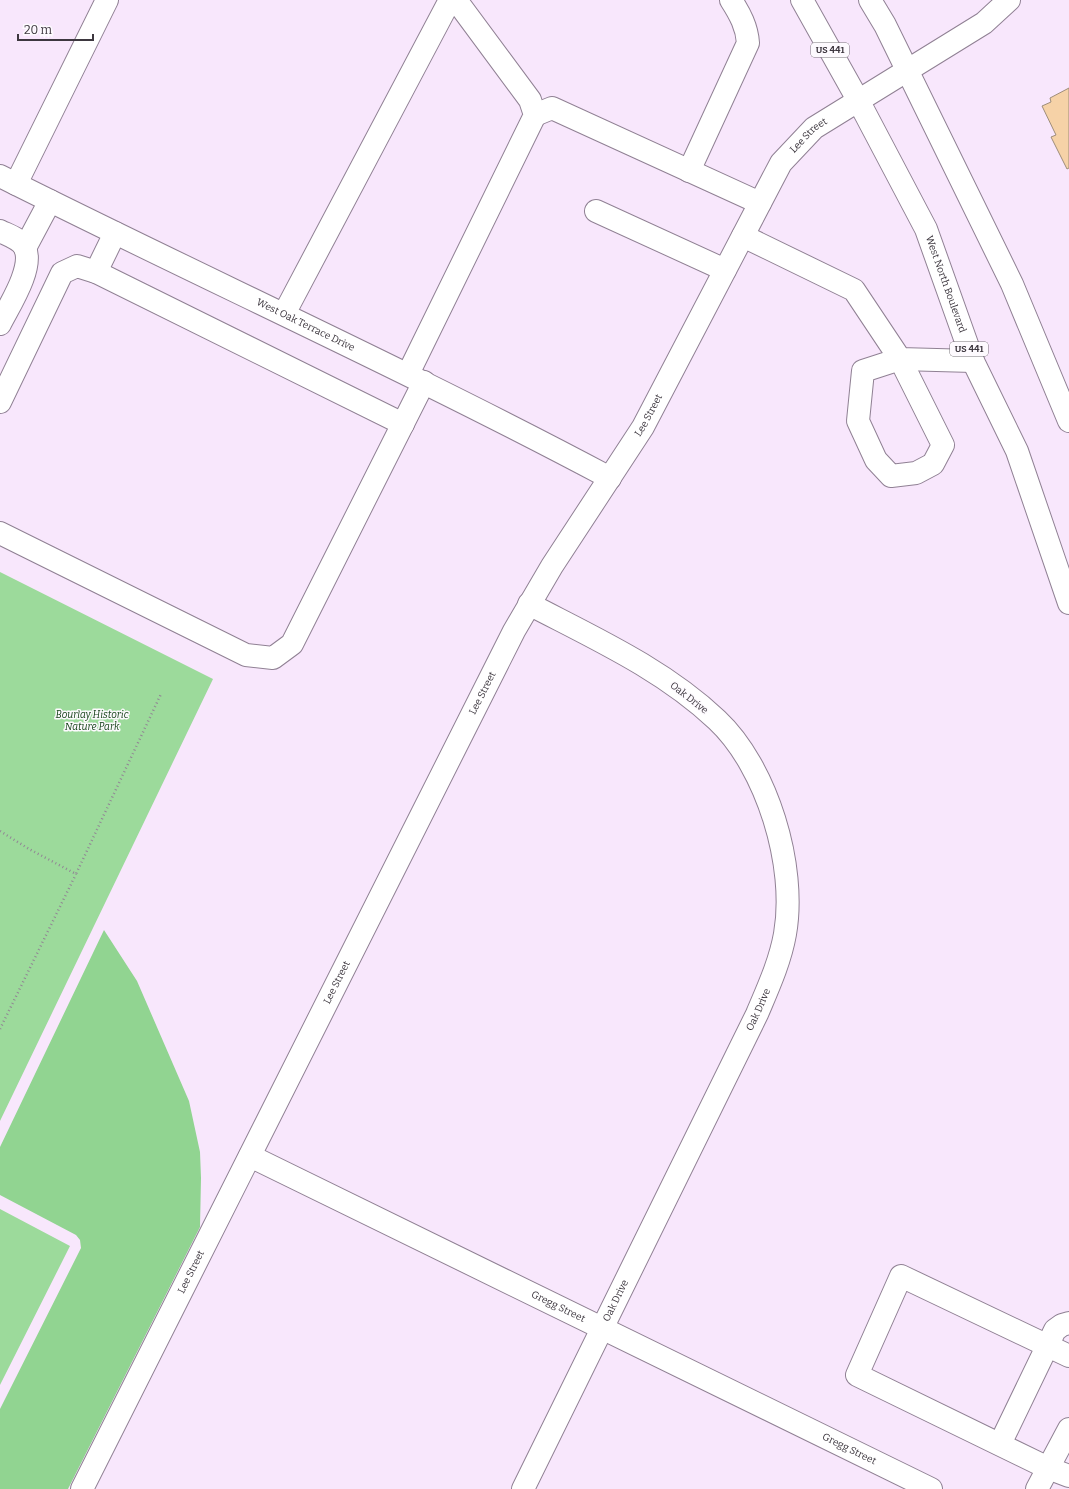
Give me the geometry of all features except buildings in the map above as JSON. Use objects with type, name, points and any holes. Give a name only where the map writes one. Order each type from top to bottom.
[{"type":"street","points":[[8,180],[107,0]]},
{"type":"street","points":[[284,314],[450,0]]},
{"type":"street","points":[[0,533],[246,655],[273,658],[292,644],[403,424],[416,378],[535,115],[530,100],[456,0]]},
{"type":"street","points":[[689,171],[748,43],[747,32],[740,13],[731,0]]},
{"type":"street","name":"West North Boulevard","points":[[802,0],[858,100],[926,229],[973,361],[1017,451],[1069,603]]},
{"type":"street","points":[[870,0],[884,25],[1012,284],[1069,421]]},
{"type":"street","name":"Lee Street","points":[[82,1489],[514,631],[529,604],[643,427],[781,163],[814,128],[984,23],[1009,0]]},
{"type":"street","points":[[535,115],[552,108],[760,203]]},
{"type":"street","name":"West Oak Terrace Drive","points":[[8,180],[416,378],[610,478]]},
{"type":"street","points":[[0,324],[26,270],[25,248],[50,201]]},
{"type":"street","points":[[596,211],[725,270]]},
{"type":"street","points":[[0,231],[18,240],[25,248]]},
{"type":"street","points":[[96,272],[115,233]]},
{"type":"street","points":[[743,236],[854,290],[900,359],[943,445],[933,464],[916,473],[891,476],[876,460],[858,421],[863,371],[900,359],[973,361]]},
{"type":"street","points":[[0,402],[62,273],[77,266],[96,272],[403,424]]},
{"type":"street","name":"Oak Drive","points":[[523,1489],[758,1014],[775,973],[785,934],[787,903],[784,860],[774,816],[758,776],[741,747],[717,720],[676,686],[638,661],[529,604]]},
{"type":"street","name":"Gregg Street","points":[[250,1156],[603,1327],[931,1489]]},
{"type":"street","points":[[1069,1356],[901,1276],[857,1375],[1048,1468],[1069,1476]]},
{"type":"street","points":[[1000,1444],[1055,1330],[1062,1325],[1069,1324]]},
{"type":"street","points":[[1037,1489],[1069,1429]]},
{"type":"path","points":[[0,1029],[76,874],[161,694]]},
{"type":"path","points":[[0,831],[29,849],[76,874]]},
{"type":"green space","name":"Bourlay Historic Nature Park","points":[[0,572],[213,679],[0,1121]]},
{"type":"green space","points":[[104,930],[137,981],[189,1101],[200,1152],[200,1227],[68,1489],[0,1489],[0,1409],[81,1248],[80,1240],[76,1235],[0,1195],[0,1147]]},
{"type":"green space","points":[[0,1209],[70,1246],[0,1385]]}]
